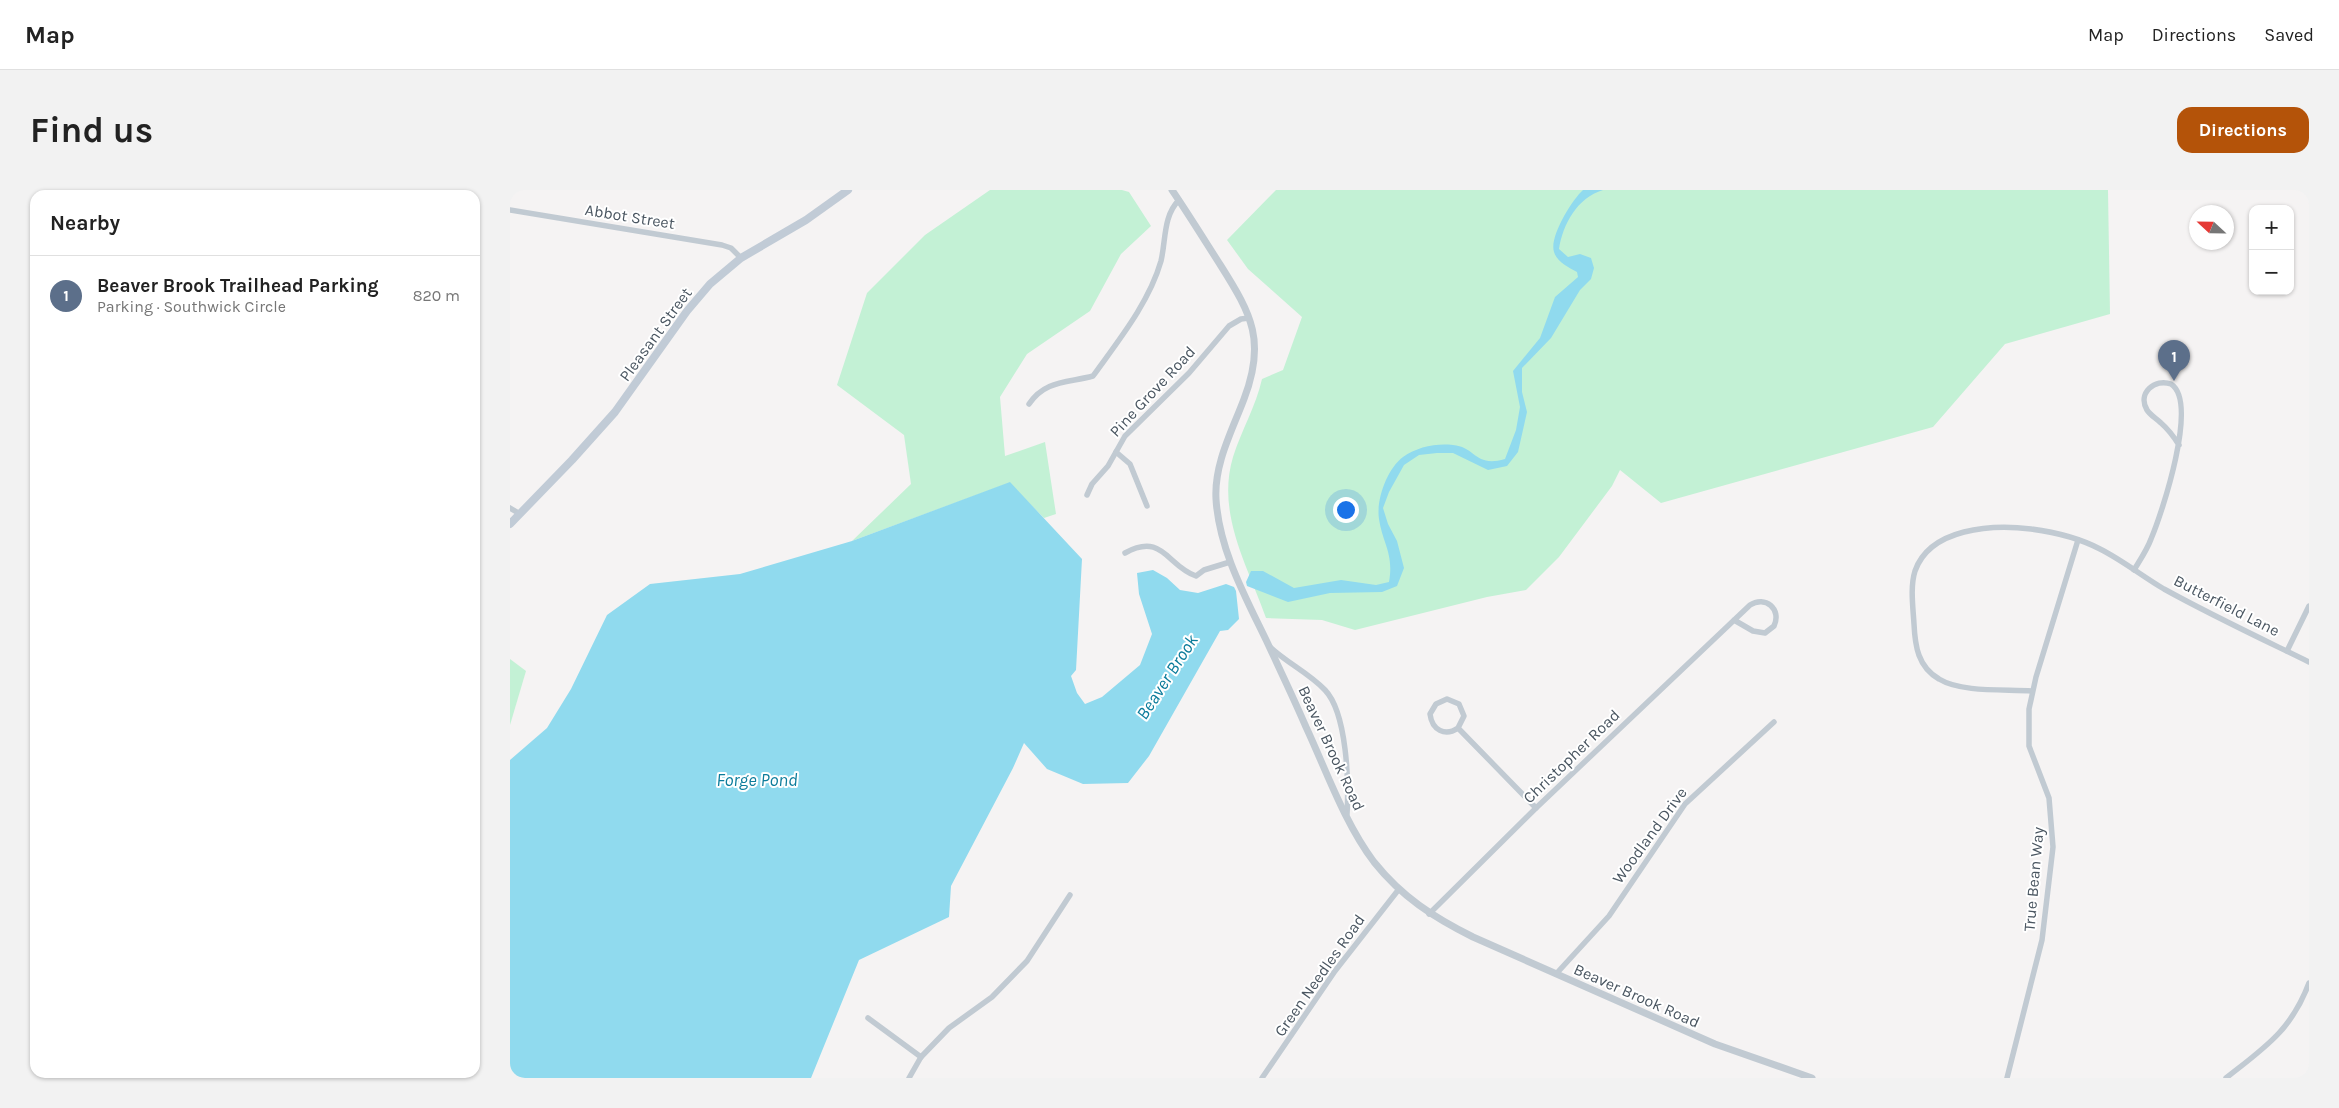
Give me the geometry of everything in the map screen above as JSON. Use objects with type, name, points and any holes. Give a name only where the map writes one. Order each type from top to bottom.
[{"type":"main road","name":"Pleasant Street","points":[[510,524],[615,412],[693,304],[710,284],[740,258],[806,220],[848,190]]},
{"type":"street","name":"Beaver Brook Road","points":[[1172,190],[1233,284],[1249,318],[1255,342],[1253,368],[1249,385],[1222,455],[1216,490],[1220,522],[1232,565],[1347,814],[1368,853],[1399,889],[1429,914],[1473,937],[1723,1047],[1812,1078]]},
{"type":"street","points":[[1029,404],[1037,392],[1050,384],[1070,383],[1093,376],[1139,308],[1154,280],[1161,260],[1168,216],[1172,207],[1179,200]]},
{"type":"street","name":"Abbot Street","points":[[510,210],[722,245],[731,248],[740,258]]},
{"type":"street","name":"Pine Grove Road","points":[[1087,495],[1092,484],[1108,466],[1125,436],[1189,373],[1229,326],[1241,319],[1249,318]]},
{"type":"street","points":[[2134,570],[2146,550],[2157,524],[2178,444],[2182,418],[2181,396],[2171,384],[2156,383],[2145,394],[2145,406],[2149,413],[2168,429],[2178,444]]},
{"type":"street","points":[[1116,452],[1130,464],[1147,506]]},
{"type":"street","points":[[510,508],[520,514]]},
{"type":"street","points":[[2032,691],[1961,687],[1945,683],[1931,674],[1921,661],[1915,645],[1912,587],[1915,572],[1922,557],[1933,546],[1968,532],[1996,528],[2023,528],[2078,540]]},
{"type":"street","name":"Butterfield Lane","points":[[2078,540],[2101,549],[2171,592],[2309,662]]},
{"type":"street","name":"True Bean Way","points":[[2007,1078],[2042,940],[2053,847],[2053,824],[2049,798],[2029,746],[2029,708],[2032,691],[2078,540]]},
{"type":"street","points":[[1125,553],[1140,546],[1157,548],[1165,552],[1187,573],[1196,576],[1204,570],[1232,565]]},
{"type":"street","name":"Christopher Road","points":[[1429,914],[1536,808],[1734,620],[1750,605],[1758,601],[1770,604],[1776,614],[1774,626],[1764,633],[1753,631],[1734,620]]},
{"type":"street","points":[[2287,651],[2309,606]]},
{"type":"street","points":[[1269,646],[1314,680],[1331,699],[1338,716],[1346,757],[1347,814]]},
{"type":"street","points":[[1448,699],[1459,704],[1464,716],[1458,728],[1447,732],[1438,730],[1434,726],[1430,714],[1436,704],[1448,699]]},
{"type":"street","name":"Woodland Drive","points":[[1556,974],[1608,916],[1685,804],[1774,722]]},
{"type":"street","points":[[1458,728],[1536,808]]},
{"type":"street","name":"Green Needles Road","points":[[1262,1078],[1335,971],[1399,889]]},
{"type":"street","points":[[909,1078],[921,1057],[948,1028],[992,997],[1027,961],[1070,895]]},
{"type":"street","points":[[2226,1078],[2277,1037],[2293,1015],[2309,983]]},
{"type":"street","points":[[868,1018],[921,1057]]},
{"type":"green space","points":[[990,190],[1122,190],[1129,192],[1151,226],[1121,254],[1090,311],[1027,354],[1000,397],[1005,456],[1045,442],[1056,514],[1044,518],[1009,483],[852,541],[911,484],[904,435],[837,385],[867,293],[925,235]]},
{"type":"green space","points":[[1276,190],[2108,190],[2110,314],[2005,344],[1933,427],[1661,503],[1620,470],[1612,486],[1559,557],[1526,590],[1487,597],[1355,630],[1322,620],[1266,618],[1236,539],[1228,499],[1229,478],[1233,457],[1262,379],[1283,370],[1302,317],[1248,269],[1227,240]]},
{"type":"green space","points":[[510,659],[526,671],[510,725]]},
{"type":"water","points":[[1583,190],[1603,190],[1586,199],[1573,213],[1564,230],[1559,249],[1568,257],[1580,254],[1591,258],[1594,268],[1591,279],[1580,290],[1551,338],[1522,368],[1522,392],[1527,412],[1518,452],[1507,466],[1488,470],[1453,453],[1419,455],[1404,465],[1389,492],[1383,508],[1388,524],[1397,541],[1404,568],[1397,586],[1382,592],[1330,593],[1288,602],[1247,586],[1246,582],[1251,571],[1263,571],[1294,588],[1341,580],[1376,585],[1389,582],[1389,556],[1379,519],[1379,503],[1384,485],[1397,462],[1414,451],[1427,446],[1440,445],[1453,445],[1467,449],[1487,461],[1505,459],[1516,430],[1520,407],[1513,371],[1540,338],[1555,297],[1578,277],[1577,272],[1563,264],[1555,256],[1553,245],[1562,219]]},
{"type":"water","name":"Forge Pond","points":[[1010,482],[1082,559],[1076,670],[1071,676],[1077,693],[1085,704],[1102,697],[1140,665],[1152,634],[1139,594],[1137,573],[1153,570],[1167,578],[1180,590],[1198,593],[1226,584],[1234,587],[1236,591],[1239,619],[1228,630],[1220,631],[1149,756],[1128,783],[1083,784],[1047,769],[1024,743],[1013,768],[951,886],[949,917],[859,960],[811,1078],[510,1078],[510,760],[547,728],[571,689],[607,615],[650,584],[740,574],[852,541]]},
{"type":"place","name":"Beaver Brook Trailhead Parking","points":[[2174,381]]},
{"type":"water label","name":"Beaver Brook","points":[[1167,677]]}]
